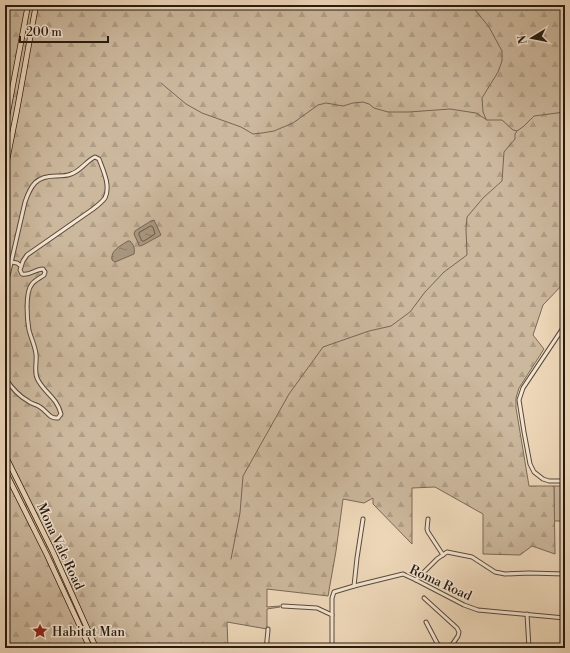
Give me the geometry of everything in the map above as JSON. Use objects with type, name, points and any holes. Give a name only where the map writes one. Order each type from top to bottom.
[{"type":"highway","points":[[5,127],[28,5]]},
{"type":"highway","points":[[5,170],[36,5]]},
{"type":"highway","name":"Mona Vale Road","points":[[5,455],[53,552],[96,648]]},
{"type":"highway","name":"Mona Vale Road","points":[[5,471],[47,555],[90,648]]},
{"type":"street","points":[[5,289],[28,194],[34,184],[44,177],[71,174],[91,159],[99,159],[106,179],[107,189],[105,198],[92,209],[27,255],[20,270],[22,274],[27,275],[41,269],[45,272],[44,275],[32,284],[29,290],[28,320],[36,354],[36,378],[51,396],[61,414],[58,418],[49,416],[40,407],[28,401],[16,392],[5,378]]},
{"type":"street","points":[[11,262],[17,263],[21,266]]},
{"type":"street","points":[[565,325],[523,388],[519,400],[530,464],[534,472],[543,479],[549,481],[565,481]]},
{"type":"street","points":[[354,586],[363,519]]},
{"type":"street","points":[[428,519],[428,532],[443,555]]},
{"type":"street","points":[[416,580],[437,559],[447,552],[472,557],[495,572],[505,574],[565,574]]},
{"type":"street","name":"Roma Road","points":[[332,615],[332,595],[334,592],[403,574],[464,605],[478,610],[565,618]]},
{"type":"street","points":[[424,598],[457,628],[459,632],[458,636],[450,648]]},
{"type":"street","points":[[283,606],[317,608],[332,615],[332,648]]},
{"type":"street","points":[[527,614],[529,648]]},
{"type":"street","points":[[426,622],[437,643],[442,648]]},
{"type":"street","points":[[267,648],[266,644],[268,629]]},
{"type":"green space","points":[[5,5],[565,5],[565,282],[543,305],[533,335],[544,349],[519,388],[516,398],[516,408],[529,486],[554,486],[555,554],[532,546],[520,555],[483,554],[483,514],[435,487],[412,488],[412,544],[373,504],[373,498],[364,503],[343,499],[328,596],[267,589],[267,607],[280,607],[267,609],[267,629],[227,622],[228,648],[5,648]]},
{"type":"green space","points":[[554,486],[565,486],[565,521],[554,521]]},
{"type":"water","points":[[154,220],[161,235],[141,246],[139,245],[134,234],[135,231]]},
{"type":"water","points":[[130,241],[133,246],[134,254],[115,262],[112,260],[114,251]]},
{"type":"waterway","points":[[471,5],[489,27],[502,51],[502,61],[498,72],[482,98],[483,112],[486,119]]},
{"type":"waterway","points":[[161,83],[186,104],[202,113],[241,127],[253,134],[274,131],[293,123],[318,105],[326,103],[343,106],[363,102],[374,108],[388,112],[450,109],[476,113],[487,120]]},
{"type":"waterway","points":[[487,120],[502,120],[513,130],[517,131],[534,116],[565,112]]},
{"type":"waterway","points":[[231,559],[240,513],[243,476],[289,394],[323,347],[369,331],[391,326],[410,312],[425,292],[444,272],[467,255],[467,217],[483,198],[502,181],[504,152],[515,139],[515,134],[517,131]]},
{"type":"place","name":"Habitat Man","points":[[40,631]]}]
